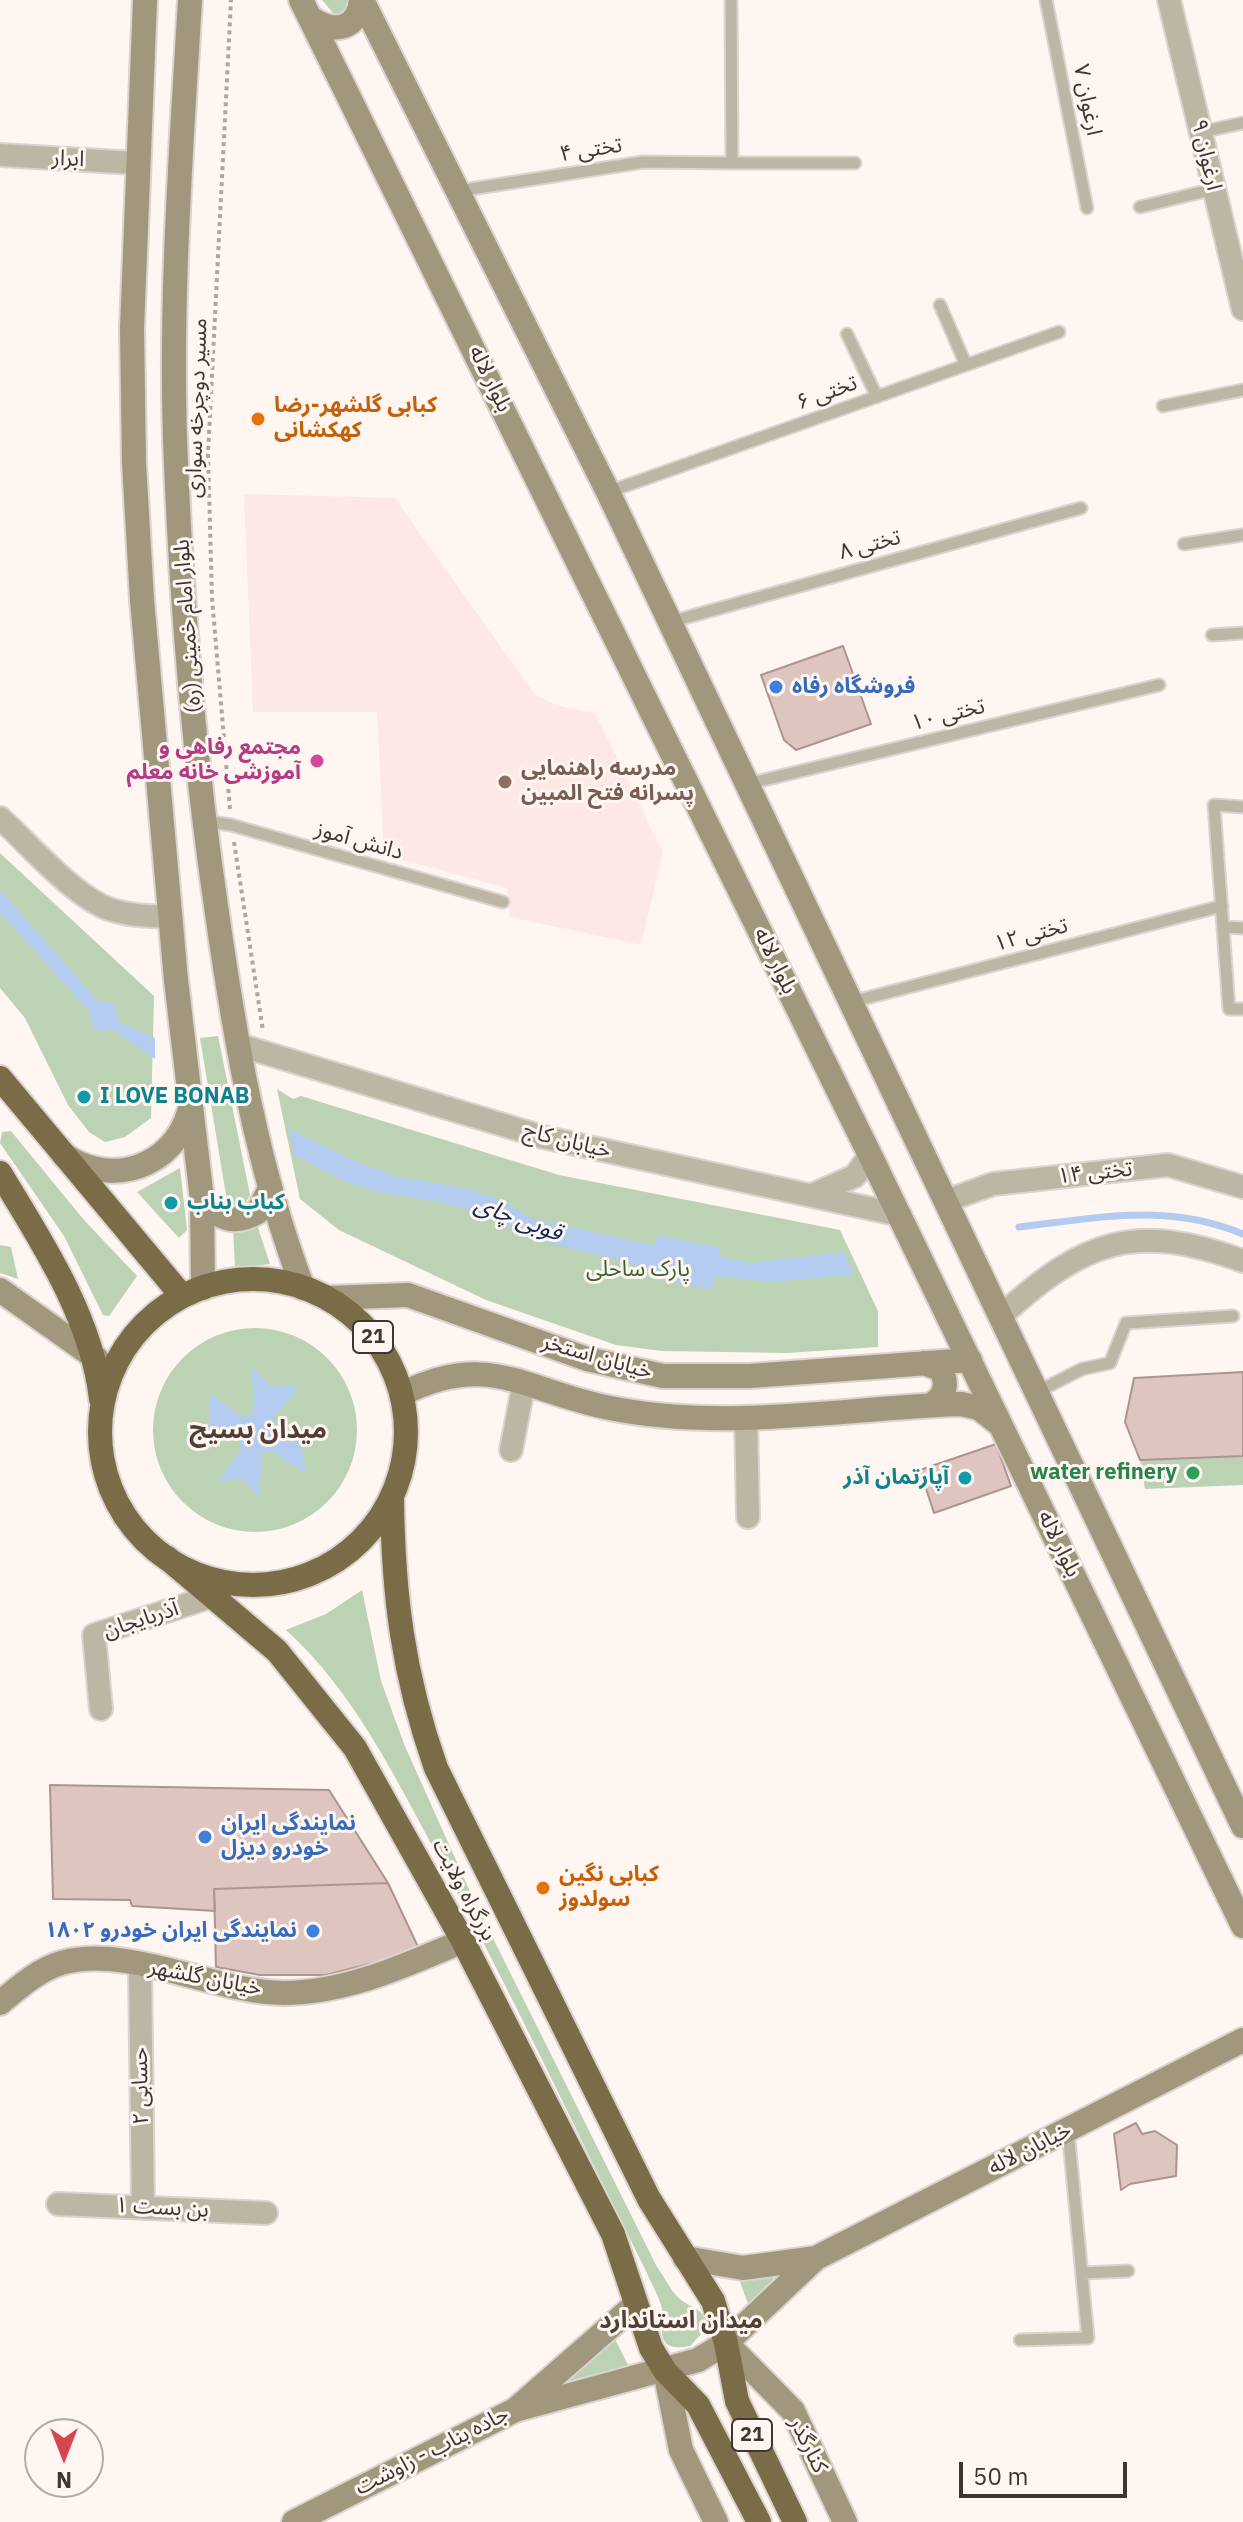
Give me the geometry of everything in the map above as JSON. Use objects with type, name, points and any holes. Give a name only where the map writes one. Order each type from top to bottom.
[{"type":"highway","points":[[0,1078],[10,1103],[64,1155],[192,1292]]},
{"type":"highway","name":"21","points":[[0,1173],[43,1243],[97,1359],[102,1407],[101,1445],[111,1488],[133,1526],[166,1557],[195,1573],[227,1582],[260,1584],[293,1579],[324,1567],[351,1549],[374,1525],[392,1497],[406,1446],[402,1394],[379,1345],[356,1319],[327,1298],[303,1288],[253,1279],[192,1292],[163,1308],[131,1340],[110,1379],[102,1407]]},
{"type":"highway","name":"بزرگراه ولایت","points":[[392,1497],[393,1574],[400,1636],[422,1729],[436,1768],[649,2199],[685,2258]]},
{"type":"highway","name":"بزرگراه ولایت","points":[[166,1557],[277,1651],[334,1718],[382,1794],[463,1941],[613,2234],[635,2305]]},
{"type":"highway","name":"21","points":[[685,2258],[713,2301],[726,2343],[737,2401],[795,2522]]},
{"type":"highway","name":"21","points":[[635,2305],[651,2348],[665,2371],[698,2405],[759,2522]]},
{"type":"street","name":"بلوار امام خمینی (ره)","points":[[145,0],[136,163],[132,329],[134,463],[142,600],[171,917],[202,1199],[192,1292]]},
{"type":"street","points":[[308,10],[324,26],[346,26],[357,17],[361,0]]},
{"type":"street","name":"بلوار لاله","points":[[361,0],[608,492],[1243,1826]]},
{"type":"street","name":"ارغوان ۹","points":[[1169,0],[1243,309]]},
{"type":"street","name":"بلوار امام خمینی (ره)","points":[[192,5],[176,326],[176,463],[204,821],[239,1045],[270,1188],[303,1288]]},
{"type":"street","name":"بلوار لاله","points":[[308,10],[900,1215],[1243,1926]]},
{"type":"street","points":[[332,58],[337,40],[349,32],[363,31],[380,39]]},
{"type":"street","name":"ابرار","points":[[0,155],[136,163]]},
{"type":"street","points":[[0,818],[85,895],[106,908],[131,915],[171,917]]},
{"type":"street","name":"خیابان کاج","points":[[239,1045],[543,1137],[900,1215]]},
{"type":"street","points":[[64,1155],[81,1166],[109,1171],[138,1167],[165,1153],[176,1143],[190,1105]]},
{"type":"street","points":[[812,1195],[855,1176],[870,1155]]},
{"type":"street","name":"تختی ۱۴","points":[[946,1201],[993,1184],[1168,1165],[1243,1187]]},
{"type":"street","points":[[202,1199],[214,1213],[236,1220],[258,1212],[270,1188]]},
{"type":"street","points":[[1001,1316],[1044,1277],[1073,1258],[1101,1247],[1124,1243],[1184,1243],[1243,1261]]},
{"type":"street","points":[[0,1290],[97,1359]]},
{"type":"street","name":"خیابان استخر","points":[[327,1298],[408,1295],[587,1359],[663,1376],[750,1376],[970,1360]]},
{"type":"street","points":[[924,1363],[940,1369],[946,1383],[941,1397],[931,1405]]},
{"type":"street","name":"خیابان استخر","points":[[402,1394],[429,1380],[465,1372],[488,1372],[644,1415],[746,1419],[931,1405],[979,1408],[995,1417],[1012,1447]]},
{"type":"street","points":[[511,1450],[524,1383]]},
{"type":"street","points":[[746,1419],[748,1517]]},
{"type":"street","name":"آذربایجان","points":[[101,1709],[94,1635],[213,1596]]},
{"type":"street","name":"خیابان گلشهر","points":[[0,2003],[46,1969],[61,1963],[107,1960],[248,1989],[317,1990],[383,1973],[463,1941]]},
{"type":"street","name":"حسابی ۲","points":[[140,1965],[143,2208]]},
{"type":"street","name":"خیابان لاله","points":[[515,2410],[698,2360],[726,2343],[816,2258],[1243,2040]]},
{"type":"street","name":"بن بست ۱","points":[[58,2204],[266,2213]]},
{"type":"street","name":"خیابان لاله","points":[[685,2258],[743,2268],[816,2258]]},
{"type":"street","name":"جاده بناب - زاوشت","points":[[294,2522],[515,2410],[635,2305]]},
{"type":"street","name":"کنارگذر","points":[[726,2343],[793,2411],[845,2522]]},
{"type":"street","name":"21","points":[[665,2371],[681,2450],[716,2522]]},
{"type":"lane","points":[[731,0],[732,163]]},
{"type":"lane","name":"ارغوان ۷","points":[[1046,0],[1087,208]]},
{"type":"lane","points":[[1201,132],[1243,123]]},
{"type":"lane","name":"تختی ۴","points":[[457,191],[643,162],[855,163]]},
{"type":"lane","points":[[1140,207],[1214,189]]},
{"type":"lane","points":[[940,305],[966,365]]},
{"type":"lane","name":"تختی ۶","points":[[608,492],[1059,332]]},
{"type":"lane","points":[[847,334],[877,397]]},
{"type":"lane","points":[[1163,406],[1243,390]]},
{"type":"lane","name":"تختی ۸","points":[[670,622],[1081,508]]},
{"type":"lane","points":[[1184,544],[1243,535]]},
{"type":"lane","points":[[1212,635],[1243,633]]},
{"type":"lane","name":"تختی ۱۰","points":[[747,784],[1159,685]]},
{"type":"lane","points":[[1243,807],[1214,805],[1229,1009],[1243,1009]]},
{"type":"lane","name":"دانش آموز","points":[[204,821],[231,825],[503,902]]},
{"type":"lane","name":"تختی ۱۲","points":[[851,1002],[1222,906]]},
{"type":"lane","points":[[1223,927],[1243,928]]},
{"type":"lane","points":[[1037,1392],[1082,1369],[1110,1363],[1126,1323],[1233,1316]]},
{"type":"lane","points":[[1020,2340],[1088,2338],[1068,2130]]},
{"type":"lane","points":[[1082,2273],[1128,2271]]},
{"type":"path","name":"مسیر دوچرخه سواری","points":[[231,0],[208,454],[212,598],[231,825],[267,1053]]},
{"type":"shaded area","name":"مدرسه راهنمایی پسرانه فتح المبین","points":[[244,494],[395,498],[535,695],[559,706],[595,713],[663,852],[641,945],[510,917],[507,888],[384,855],[377,712],[253,712]]},
{"type":"green space","points":[[322,0],[350,0],[353,6],[339,20]]},
{"type":"green space","points":[[0,853],[154,996],[151,1118],[125,1137],[105,1142],[89,1132],[68,1105],[25,1018],[0,988]]},
{"type":"green space","points":[[218,1036],[250,1195],[245,1204],[234,1206],[227,1201],[200,1038]]},
{"type":"green space","name":"پارک ساحلی","points":[[277,1089],[293,1099],[301,1096],[559,1175],[840,1230],[878,1311],[878,1347],[787,1353],[662,1351],[616,1345],[486,1300],[339,1230],[300,1199]]},
{"type":"green space","points":[[11,1131],[84,1220],[137,1276],[109,1316],[103,1315],[64,1236],[0,1143],[2,1132]]},
{"type":"green space","points":[[180,1168],[187,1230],[179,1238],[137,1192]]},
{"type":"green space","points":[[257,1225],[270,1264],[235,1268],[233,1229]]},
{"type":"green space","points":[[0,1245],[11,1247],[18,1279],[0,1273]]},
{"type":"green space","name":"میدان بسیج","points":[[255,1328],[294,1336],[312,1345],[327,1358],[340,1373],[349,1391],[357,1430],[349,1469],[340,1487],[327,1502],[312,1515],[294,1524],[255,1532],[216,1524],[198,1515],[183,1502],[170,1487],[161,1469],[153,1430],[161,1391],[170,1373],[183,1358],[198,1345],[216,1336]]},
{"type":"green space","name":"water refinery","points":[[1243,1456],[1243,1485],[1145,1489],[1140,1460]]},
{"type":"green space","points":[[362,1590],[381,1681],[404,1744],[472,1896],[657,2267],[677,2296],[704,2317],[705,2330],[690,2346],[670,2346],[665,2342],[662,2336],[662,2309],[646,2271],[490,1955],[387,1763],[332,1679],[286,1630],[326,1614]]},
{"type":"green space","points":[[738,2276],[773,2277],[774,2280],[749,2307]]},
{"type":"green space","points":[[614,2337],[629,2367],[566,2382]]},
{"type":"water","points":[[0,890],[99,1002],[109,1002],[116,1008],[118,1021],[155,1038],[155,1059],[111,1029],[101,1031],[92,1026],[89,1011],[0,912]]},
{"type":"water","name":"قوبی چای","points":[[289,1129],[350,1159],[396,1177],[466,1188],[500,1200],[532,1219],[654,1245],[658,1235],[720,1248],[719,1256],[751,1263],[843,1252],[855,1274],[773,1282],[716,1276],[712,1290],[651,1278],[653,1269],[535,1239],[480,1214],[445,1203],[378,1192],[346,1182],[294,1155]]},
{"type":"water","points":[[252,1367],[271,1386],[299,1387],[273,1418],[278,1431],[317,1429],[302,1448],[306,1473],[270,1450],[262,1454],[259,1497],[241,1478],[218,1482],[241,1450],[238,1437],[199,1439],[210,1424],[210,1394],[245,1418],[254,1413]]},
{"type":"building","points":[[843,646],[871,724],[796,750],[784,740],[761,675]]},
{"type":"building","points":[[1243,1372],[1243,1456],[1140,1460],[1125,1422],[1134,1378]]},
{"type":"building","name":"آپارتمان آذر","points":[[996,1444],[1011,1486],[934,1513],[920,1470]]},
{"type":"building","name":"نمایندگی ایران خودرو دیزل","points":[[50,1785],[329,1790],[388,1883],[214,1889],[215,1911],[132,1906],[130,1900],[53,1899]]},
{"type":"building","name":"نمایندگی ایران خودرو ۱۸۰۲","points":[[388,1883],[420,1951],[326,1975],[260,1975],[216,1967],[214,1889]]},
{"type":"building","points":[[1136,2123],[1142,2134],[1155,2131],[1177,2145],[1176,2176],[1130,2184],[1121,2190],[1114,2134]]},
{"type":"waterway","name":"قوبی چای","points":[[1019,1227],[1104,1217],[1159,1215],[1215,1224],[1243,1234]]},
{"type":"place","name":"کبابی گلشهر-رضا کهکشانی","points":[[258,419]]},
{"type":"place","name":"فروشگاه رفاه","points":[[776,687]]},
{"type":"place","name":"مجتمع رفاهی و آموزشی خانه معلم","points":[[317,761]]},
{"type":"place","name":"مدرسه راهنمایی پسرانه فتح المبین","points":[[505,782]]},
{"type":"place","name":"I LOVE BONAB","points":[[84,1097]]},
{"type":"place","name":"کباب بناب","points":[[171,1203]]},
{"type":"place","name":"water refinery","points":[[1193,1473]]},
{"type":"place","name":"آپارتمان آذر","points":[[965,1478]]},
{"type":"place","name":"نمایندگی ایران خودرو دیزل","points":[[205,1837]]},
{"type":"place","name":"کبابی نگین سولدوز","points":[[543,1888]]},
{"type":"place","name":"نمایندگی ایران خودرو ۱۸۰۲","points":[[313,1931]]},
{"type":"district","name":"میدان بسیج","points":[[258,1430]]},
{"type":"district","name":"میدان استاندارد","points":[[681,2321]]}]
